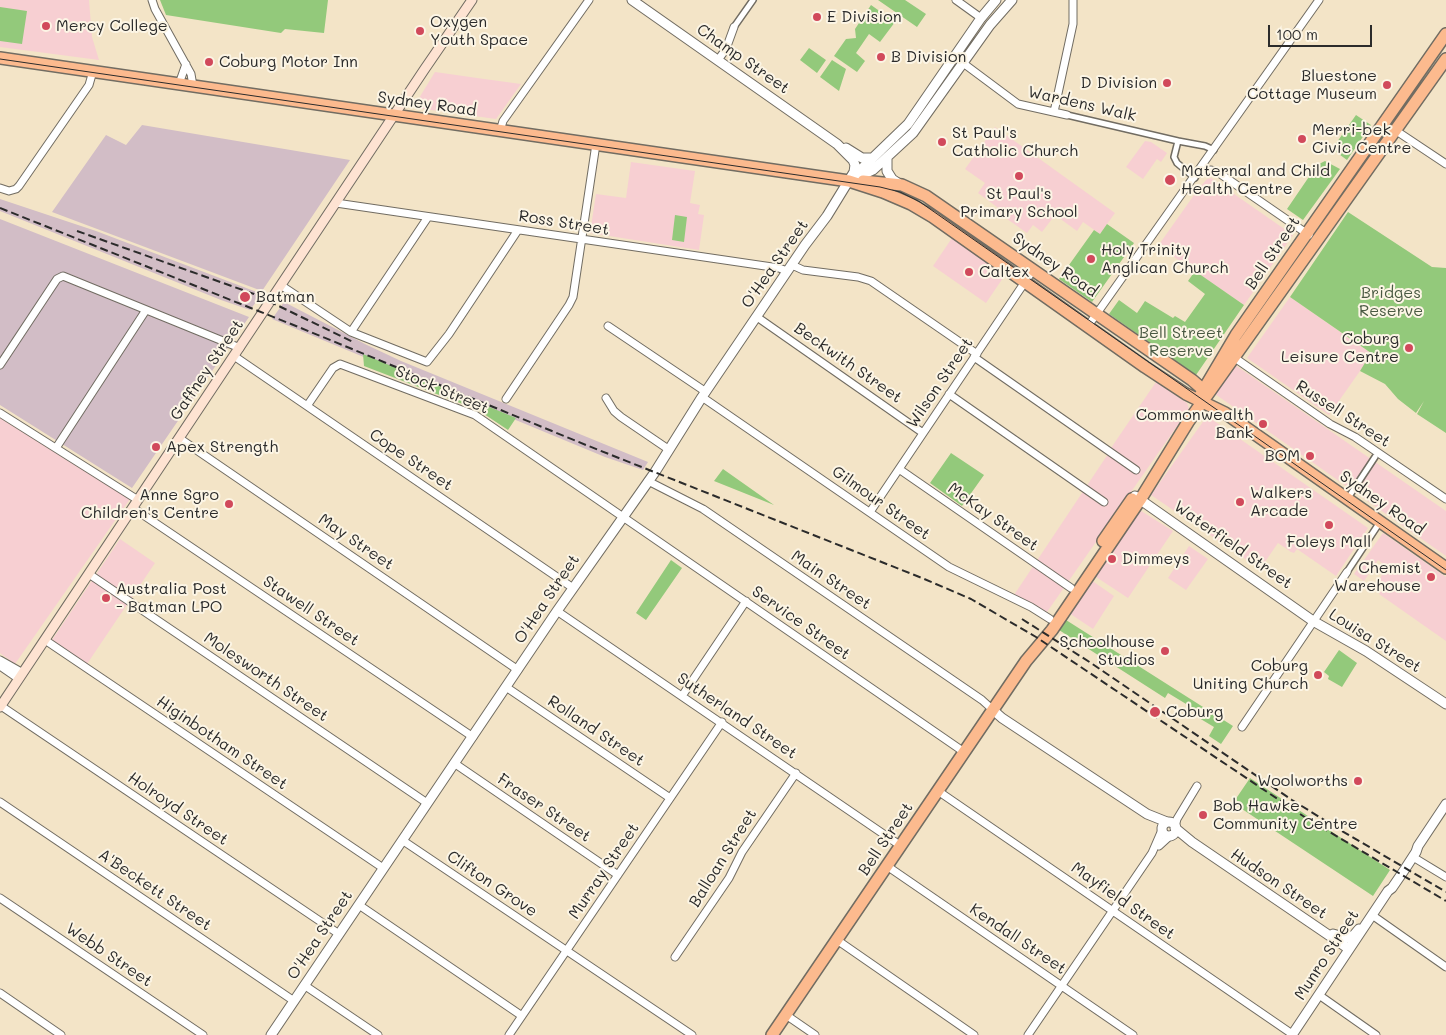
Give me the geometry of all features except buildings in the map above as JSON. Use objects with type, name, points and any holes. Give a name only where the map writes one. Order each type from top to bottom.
[{"type":"highway","name":"Bell Street","points":[[1276,289],[1306,233],[1446,34]]},
{"type":"highway","name":"Sydney Road","points":[[0,58],[849,181],[902,185],[926,196],[1097,314],[1226,414],[1446,568]]},
{"type":"highway","name":"Bell Street","points":[[772,1035],[1026,661],[1052,630],[1188,422],[1229,355],[1276,289],[1318,240],[1446,60]]},
{"type":"highway","name":"Sydney Road","points":[[849,181],[911,204],[933,217],[1145,367],[1203,397]]},
{"type":"highway","name":"Bell Street","points":[[1026,661],[1033,644],[1071,588],[1137,498]]},
{"type":"main road","name":"Gaffney Street","points":[[0,707],[472,0]]},
{"type":"street","points":[[152,0],[155,9],[191,74],[193,86]]},
{"type":"street","points":[[500,131],[503,121],[589,0]]},
{"type":"street","name":"Champ Street","points":[[632,0],[837,144],[862,158],[871,158]]},
{"type":"street","points":[[718,60],[726,49],[734,27],[753,0]]},
{"type":"street","points":[[956,0],[990,25]]},
{"type":"street","points":[[849,181],[908,124],[981,18],[996,0]]},
{"type":"street","points":[[849,181],[868,173],[913,133],[990,25],[1012,0]]},
{"type":"street","points":[[1054,112],[1074,24],[1073,0]]},
{"type":"street","points":[[1088,326],[1319,0]]},
{"type":"street","name":"Wardens Walk","points":[[963,63],[1018,104],[1206,146],[1214,150]]},
{"type":"street","points":[[179,84],[186,64]]},
{"type":"street","points":[[0,188],[9,192],[17,188],[89,85],[93,71]]},
{"type":"street","points":[[1396,130],[1446,164]]},
{"type":"street","points":[[1178,141],[1174,157],[1176,163],[1196,176]]},
{"type":"street","points":[[506,399],[571,301],[596,144]]},
{"type":"street","name":"Champ Street","points":[[837,144],[855,162],[855,168],[849,181]]},
{"type":"street","points":[[1214,150],[1212,164],[1218,173]]},
{"type":"street","points":[[887,157],[886,168],[888,174],[895,182],[902,185]]},
{"type":"street","points":[[1196,176],[1204,171],[1211,170],[1218,173],[1318,240]]},
{"type":"street","name":"O'Hea Street","points":[[271,1035],[557,611],[648,482],[704,394],[827,216],[849,181]]},
{"type":"street","name":"Ross Street","points":[[336,203],[581,240],[858,277],[871,281],[1136,470]]},
{"type":"street","points":[[351,332],[428,217]]},
{"type":"street","points":[[282,286],[351,332],[427,362],[449,334],[518,230]]},
{"type":"street","name":"Wilson Street","points":[[870,512],[1033,270]]},
{"type":"street","points":[[0,365],[57,280],[62,276],[240,348]]},
{"type":"street","points":[[56,448],[146,310]]},
{"type":"street","name":"Beckwith Street","points":[[757,317],[923,433]]},
{"type":"street","name":"Gilmour Street","points":[[608,326],[949,566],[1031,607],[1050,619]]},
{"type":"street","name":"Russell Street","points":[[1229,355],[1324,420],[1355,436],[1446,499]]},
{"type":"street","name":"Cope Street","points":[[234,356],[573,588]]},
{"type":"street","name":"Stock Street","points":[[307,406],[335,365],[343,365],[474,415],[623,516]]},
{"type":"street","points":[[949,394],[1104,502]]},
{"type":"street","points":[[606,398],[614,411],[621,417],[668,449]]},
{"type":"street","name":"Stawell Street","points":[[0,413],[56,448],[473,737]]},
{"type":"street","name":"May Street","points":[[179,438],[518,670]]},
{"type":"street","points":[[1347,498],[1375,457]]},
{"type":"street","name":"McKay Street","points":[[899,469],[1071,588]]},
{"type":"street","name":"Main Street","points":[[648,482],[703,509],[982,700],[993,710]]},
{"type":"street","name":"Waterfield Street","points":[[1137,498],[1313,620]]},
{"type":"street","name":"Service Street","points":[[623,516],[964,752]]},
{"type":"street","points":[[1242,727],[1380,522]]},
{"type":"street","name":"Molesworth Street","points":[[89,574],[428,803]]},
{"type":"street","points":[[682,696],[746,601]]},
{"type":"street","name":"Sutherland Street","points":[[557,611],[901,846]]},
{"type":"street","name":"Louisa Street","points":[[1313,620],[1366,651],[1446,704]]},
{"type":"street","name":"Higinbotham Street","points":[[45,640],[383,868]]},
{"type":"street","points":[[0,660],[21,676]]},
{"type":"street","points":[[0,666],[21,676]]},
{"type":"street","name":"Rolland Street","points":[[506,687],[670,798]]},
{"type":"street","name":"Holroyd Street","points":[[0,707],[339,934]]},
{"type":"street","name":"Hudson Street","points":[[993,710],[1002,718],[1147,814],[1172,828],[1349,949]]},
{"type":"street","name":"Murray Street","points":[[512,1034],[522,1016],[722,722]]},
{"type":"street","name":"Fraser Street","points":[[454,764],[618,875]]},
{"type":"street","name":"Balloan Street","points":[[675,958],[729,878],[742,852],[796,773]]},
{"type":"street","points":[[1028,1035],[1152,853],[1172,828],[1196,786]]},
{"type":"street","name":"Mayfield Street","points":[[938,791],[1292,1035]]},
{"type":"street","name":"A'Beckett Street","points":[[0,802],[294,1000]]},
{"type":"street","name":"Munro Street","points":[[1292,1035],[1388,891],[1413,857],[1418,846],[1446,804]]},
{"type":"street","name":"Hudson Street","points":[[1147,814],[1164,834],[1172,828]]},
{"type":"street","points":[[1152,853],[1162,830]]},
{"type":"street","name":"Clifton Grove","points":[[402,840],[692,1035]]},
{"type":"street","name":"Munro Street","points":[[1388,891],[1388,886],[1412,849],[1418,846]]},
{"type":"street","points":[[1413,857],[1446,877]]},
{"type":"street","name":"Kendall Street","points":[[887,866],[1133,1035]]},
{"type":"street","name":"Webb Street","points":[[0,898],[203,1035]]},
{"type":"street","points":[[358,905],[522,1016]]},
{"type":"street","points":[[1321,931],[1343,938],[1350,937],[1372,915],[1446,968]]},
{"type":"street","points":[[836,940],[974,1035]]},
{"type":"street","points":[[304,985],[378,1035]]},
{"type":"street","points":[[0,993],[62,1035]]},
{"type":"street","points":[[1319,995],[1376,1035]]},
{"type":"street","points":[[786,1015],[815,1035]]},
{"type":"shaded area","name":"Mercy College","points":[[0,0],[89,0],[92,37],[99,60],[0,47]]},
{"type":"shaded area","points":[[435,72],[521,84],[496,119],[417,108],[416,103]]},
{"type":"shaded area","points":[[142,125],[350,160],[262,291],[52,212],[106,135],[126,145]]},
{"type":"shaded area","name":"St Paul's Primary School","points":[[995,127],[1115,213],[1100,234],[1083,222],[1077,231],[1055,215],[1042,232],[1033,225],[1027,233],[1000,214],[1001,210],[978,193],[985,183],[965,169]]},
{"type":"shaded area","points":[[1145,141],[1151,142],[1167,153],[1161,162],[1157,159],[1143,179],[1126,167]]},
{"type":"shaded area","points":[[631,162],[695,171],[690,203],[700,205],[698,214],[704,215],[699,250],[590,233],[596,194],[626,198]]},
{"type":"shaded area","points":[[1211,178],[1293,235],[1244,305],[1158,246],[1199,188],[1207,179]]},
{"type":"shaded area","points":[[0,199],[96,231],[262,294],[250,310],[221,300],[0,211]]},
{"type":"shaded area","points":[[0,219],[249,317],[132,488],[0,405]]},
{"type":"shaded area","points":[[952,238],[1005,275],[986,303],[933,266]]},
{"type":"shaded area","points":[[1290,297],[1372,354],[1329,415],[1247,358]]},
{"type":"shaded area","points":[[284,302],[401,361],[648,462],[643,470],[605,457],[272,319]]},
{"type":"shaded area","points":[[1235,365],[1446,511],[1446,556],[1215,394]]},
{"type":"shaded area","points":[[1156,382],[1187,403],[1189,409],[1047,612],[1014,595],[1113,445]]},
{"type":"shaded area","points":[[1207,416],[1368,528],[1336,576],[1297,549],[1294,553],[1278,543],[1260,569],[1151,495]]},
{"type":"shaded area","points":[[0,418],[130,499],[15,664],[0,653]]},
{"type":"shaded area","points":[[1138,509],[1173,531],[1128,598],[1093,575]]},
{"type":"shaded area","points":[[1383,533],[1446,577],[1446,641],[1379,594],[1385,584],[1379,580],[1382,575],[1377,572],[1382,563],[1378,560],[1364,581],[1354,574]]},
{"type":"shaded area","points":[[120,539],[155,563],[87,664],[52,640]]},
{"type":"shaded area","points":[[1189,546],[1208,559],[1186,590],[1168,578]]},
{"type":"shaded area","points":[[1091,580],[1114,596],[1093,629],[1069,613]]},
{"type":"green space","points":[[160,0],[328,0],[324,33],[285,29],[281,33],[166,15]]},
{"type":"green space","points":[[878,0],[905,0],[926,14],[917,27]]},
{"type":"green space","points":[[871,5],[895,22],[880,42],[869,34],[856,53],[865,61],[857,72],[834,56],[846,39],[856,38],[855,29]]},
{"type":"green space","points":[[0,7],[27,11],[22,44],[0,41]]},
{"type":"green space","points":[[809,48],[826,60],[817,73],[800,60]]},
{"type":"green space","points":[[832,60],[846,69],[839,91],[820,77]]},
{"type":"green space","points":[[1356,115],[1371,125],[1347,160],[1332,149]]},
{"type":"green space","points":[[1325,161],[1340,169],[1303,220],[1287,209],[1317,165]]},
{"type":"green space","name":"Bridges Reserve","points":[[1348,212],[1432,267],[1446,268],[1446,433],[1417,414],[1424,401],[1416,413],[1398,399],[1385,384],[1360,371],[1371,353],[1290,297]]},
{"type":"green space","points":[[675,215],[687,217],[684,242],[672,240]]},
{"type":"green space","points":[[1107,224],[1134,243],[1092,302],[1059,279],[1094,230],[1100,234]]},
{"type":"green space","name":"Bell Street Reserve","points":[[1195,271],[1244,305],[1196,375],[1109,314],[1119,300],[1137,313],[1145,301],[1173,318],[1175,316],[1185,322],[1205,294],[1188,281]]},
{"type":"green space","points":[[363,354],[516,418],[508,430],[478,410],[364,366]]},
{"type":"green space","points":[[951,453],[984,475],[962,506],[930,483]]},
{"type":"green space","points":[[723,469],[774,505],[714,481]]},
{"type":"green space","points":[[671,560],[682,568],[646,620],[636,613]]},
{"type":"green space","points":[[1066,620],[1233,726],[1221,744],[1209,736],[1214,727],[1194,715],[1196,710],[1168,693],[1165,698],[1059,630]]},
{"type":"green space","points":[[1339,650],[1357,663],[1342,687],[1328,679],[1329,676],[1324,672]]},
{"type":"green space","points":[[1250,778],[1390,870],[1373,896],[1233,803]]},
{"type":"tram line","points":[[0,59],[880,187],[900,192],[920,202],[1446,570]]},
{"type":"railway","points":[[0,208],[971,599],[1036,637],[1306,818],[1446,901]]},
{"type":"railway","points":[[77,231],[254,294],[353,342]]},
{"type":"railway","points":[[1022,619],[1091,663],[1292,800],[1446,892]]},
{"type":"place","name":"E Division","points":[[817,17]]},
{"type":"place","name":"Mercy College","points":[[46,26]]},
{"type":"place","name":"Oxygen Youth Space","points":[[420,31]]},
{"type":"place","name":"B Division","points":[[881,57]]},
{"type":"place","name":"Coburg Motor Inn","points":[[209,62]]},
{"type":"place","name":"D Division","points":[[1167,83]]},
{"type":"place","name":"Bluestone Cottage Museum","points":[[1387,85]]},
{"type":"place","name":"Merri-bek Civic Centre","points":[[1302,139]]},
{"type":"place","name":"St Paul's Catholic Church","points":[[942,142]]},
{"type":"place","name":"St Paul's Primary School","points":[[1019,176]]},
{"type":"place","name":"Maternal and Child Health Centre","points":[[1170,180]]},
{"type":"place","name":"Holy Trinity Anglican Church","points":[[1091,259]]},
{"type":"place","name":"Caltex","points":[[969,272]]},
{"type":"place","name":"Batman","points":[[245,297]]},
{"type":"place","name":"Coburg Leisure Centre","points":[[1409,348]]},
{"type":"place","name":"Commonwealth Bank","points":[[1263,424]]},
{"type":"place","name":"Apex Strength","points":[[156,447]]},
{"type":"place","name":"BOM","points":[[1310,456]]},
{"type":"place","name":"Walkers Arcade","points":[[1240,502]]},
{"type":"place","name":"Anne Sgro Children's Centre","points":[[229,504]]},
{"type":"place","name":"Foleys Mall","points":[[1329,525]]},
{"type":"place","name":"Dimmeys","points":[[1112,559]]},
{"type":"place","name":"Chemist Warehouse","points":[[1431,577]]},
{"type":"place","name":"Australia Post - Batman LPO","points":[[106,598]]},
{"type":"place","name":"Schoolhouse Studios","points":[[1165,651]]},
{"type":"place","name":"Coburg Uniting Church","points":[[1318,675]]},
{"type":"place","name":"Coburg","points":[[1155,712]]},
{"type":"place","name":"Woolworths","points":[[1358,781]]},
{"type":"place","name":"Bob Hawke Community Centre","points":[[1203,815]]}]
